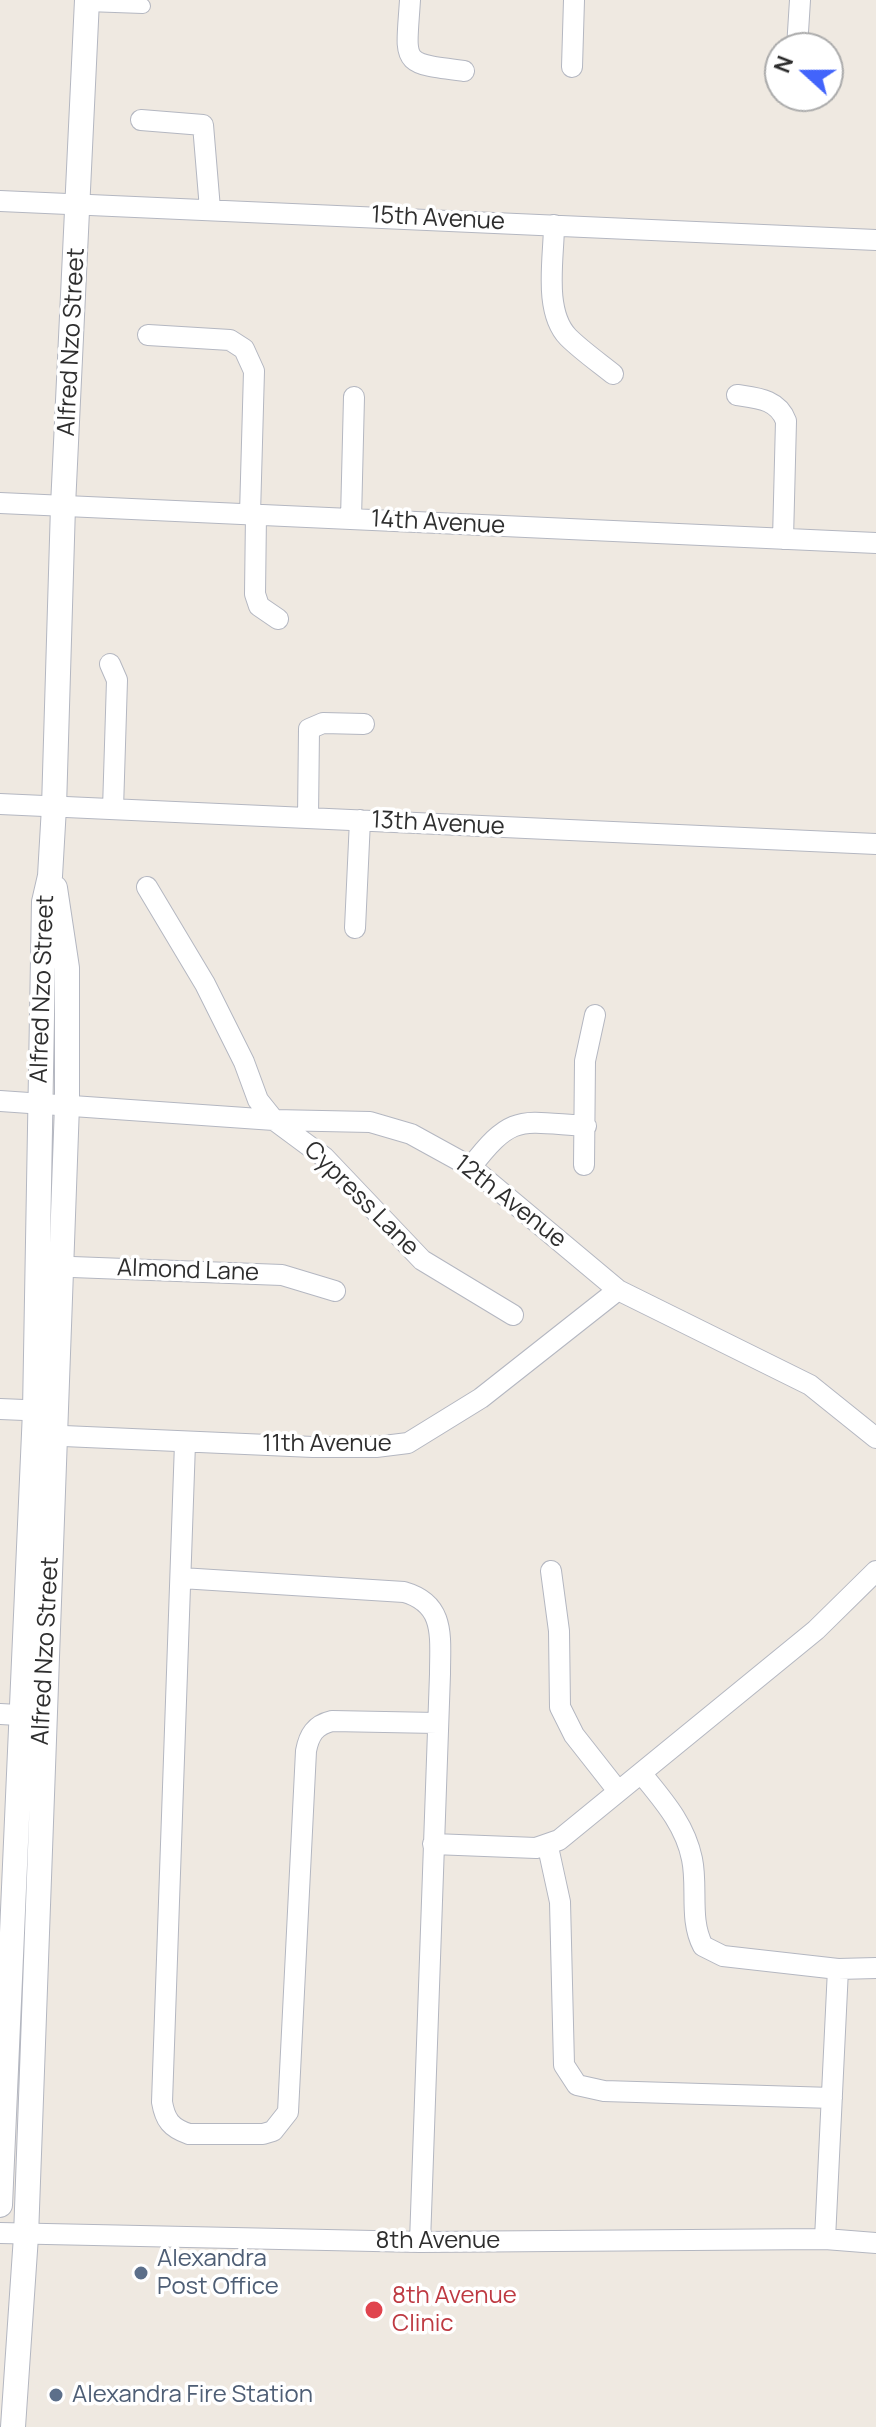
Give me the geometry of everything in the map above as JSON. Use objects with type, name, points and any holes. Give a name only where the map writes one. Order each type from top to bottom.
[{"type":"street","points":[[410,0],[408,51],[412,61],[420,66],[464,71]]},
{"type":"street","points":[[572,67],[574,0]]},
{"type":"street","points":[[798,32],[800,0]]},
{"type":"street","points":[[87,2],[143,6]]},
{"type":"street","name":"Alfred Nzo Street","points":[[50,1266],[38,1102],[44,902],[50,876],[54,807],[63,506],[87,2]]},
{"type":"street","points":[[141,120],[203,125],[210,209]]},
{"type":"street","name":"15th Avenue","points":[[0,201],[876,240]]},
{"type":"street","points":[[554,225],[554,298],[558,321],[568,337],[613,374]]},
{"type":"street","points":[[148,335],[230,340],[249,357],[254,371],[256,600],[278,619]]},
{"type":"street","points":[[737,395],[777,406],[786,421],[783,539]]},
{"type":"street","points":[[351,519],[354,397]]},
{"type":"street","name":"14th Avenue","points":[[0,503],[876,543]]},
{"type":"street","points":[[110,664],[117,680],[113,809]]},
{"type":"street","points":[[308,818],[309,729],[323,723],[364,724]]},
{"type":"street","name":"13th Avenue","points":[[0,804],[876,844]]},
{"type":"street","points":[[355,928],[360,820]]},
{"type":"street","name":"Alfred Nzo Street","points":[[0,2205],[21,1715],[45,1423],[50,1266],[67,1105],[67,968],[61,909],[50,876]]},
{"type":"street","name":"Cypress Lane","points":[[147,887],[205,984],[244,1062],[258,1100],[274,1120],[324,1157],[422,1260],[513,1315]]},
{"type":"street","points":[[584,1165],[586,1050],[595,1015]]},
{"type":"street","name":"12th Avenue","points":[[0,1101],[274,1120],[382,1123],[411,1134],[471,1167],[618,1290],[810,1385],[876,1438]]},
{"type":"street","points":[[471,1167],[493,1138],[515,1123],[586,1126]]},
{"type":"street","name":"Almond Lane","points":[[50,1266],[282,1275],[335,1291]]},
{"type":"street","name":"11th Avenue","points":[[0,1409],[45,1423],[185,1443],[376,1447],[408,1443],[481,1398],[618,1290]]},
{"type":"street","points":[[185,1443],[162,2102],[164,2114],[177,2130],[189,2134],[263,2134],[273,2131],[288,2112],[306,1751],[311,1734],[323,1723],[332,1721],[437,1723]]},
{"type":"street","points":[[551,1571],[559,1631],[560,1707],[574,1735],[618,1791]]},
{"type":"street","points":[[433,1844],[548,1847],[816,1630],[876,1571]]},
{"type":"street","points":[[181,1578],[417,1596],[428,1603],[440,1630],[420,2242]]},
{"type":"street","name":"Alfred Nzo Street","points":[[13,2427],[7,2400],[26,2236],[21,1715]]},
{"type":"street","points":[[641,1773],[677,1818],[689,1849],[696,1927],[703,1946],[723,1956],[838,1969],[876,1968]]},
{"type":"street","points":[[548,1847],[560,1902],[564,2065],[577,2085],[604,2091],[832,2098]]},
{"type":"street","points":[[825,2239],[838,1969]]},
{"type":"street","name":"8th Avenue","points":[[0,2233],[26,2236],[420,2242],[825,2239],[876,2243]]},
{"type":"place","name":"Alexandra Post Office","points":[[141,2273]]},
{"type":"place","name":"8th Avenue Clinic","points":[[374,2310]]},
{"type":"place","name":"Alexandra Fire Station","points":[[56,2395]]}]
